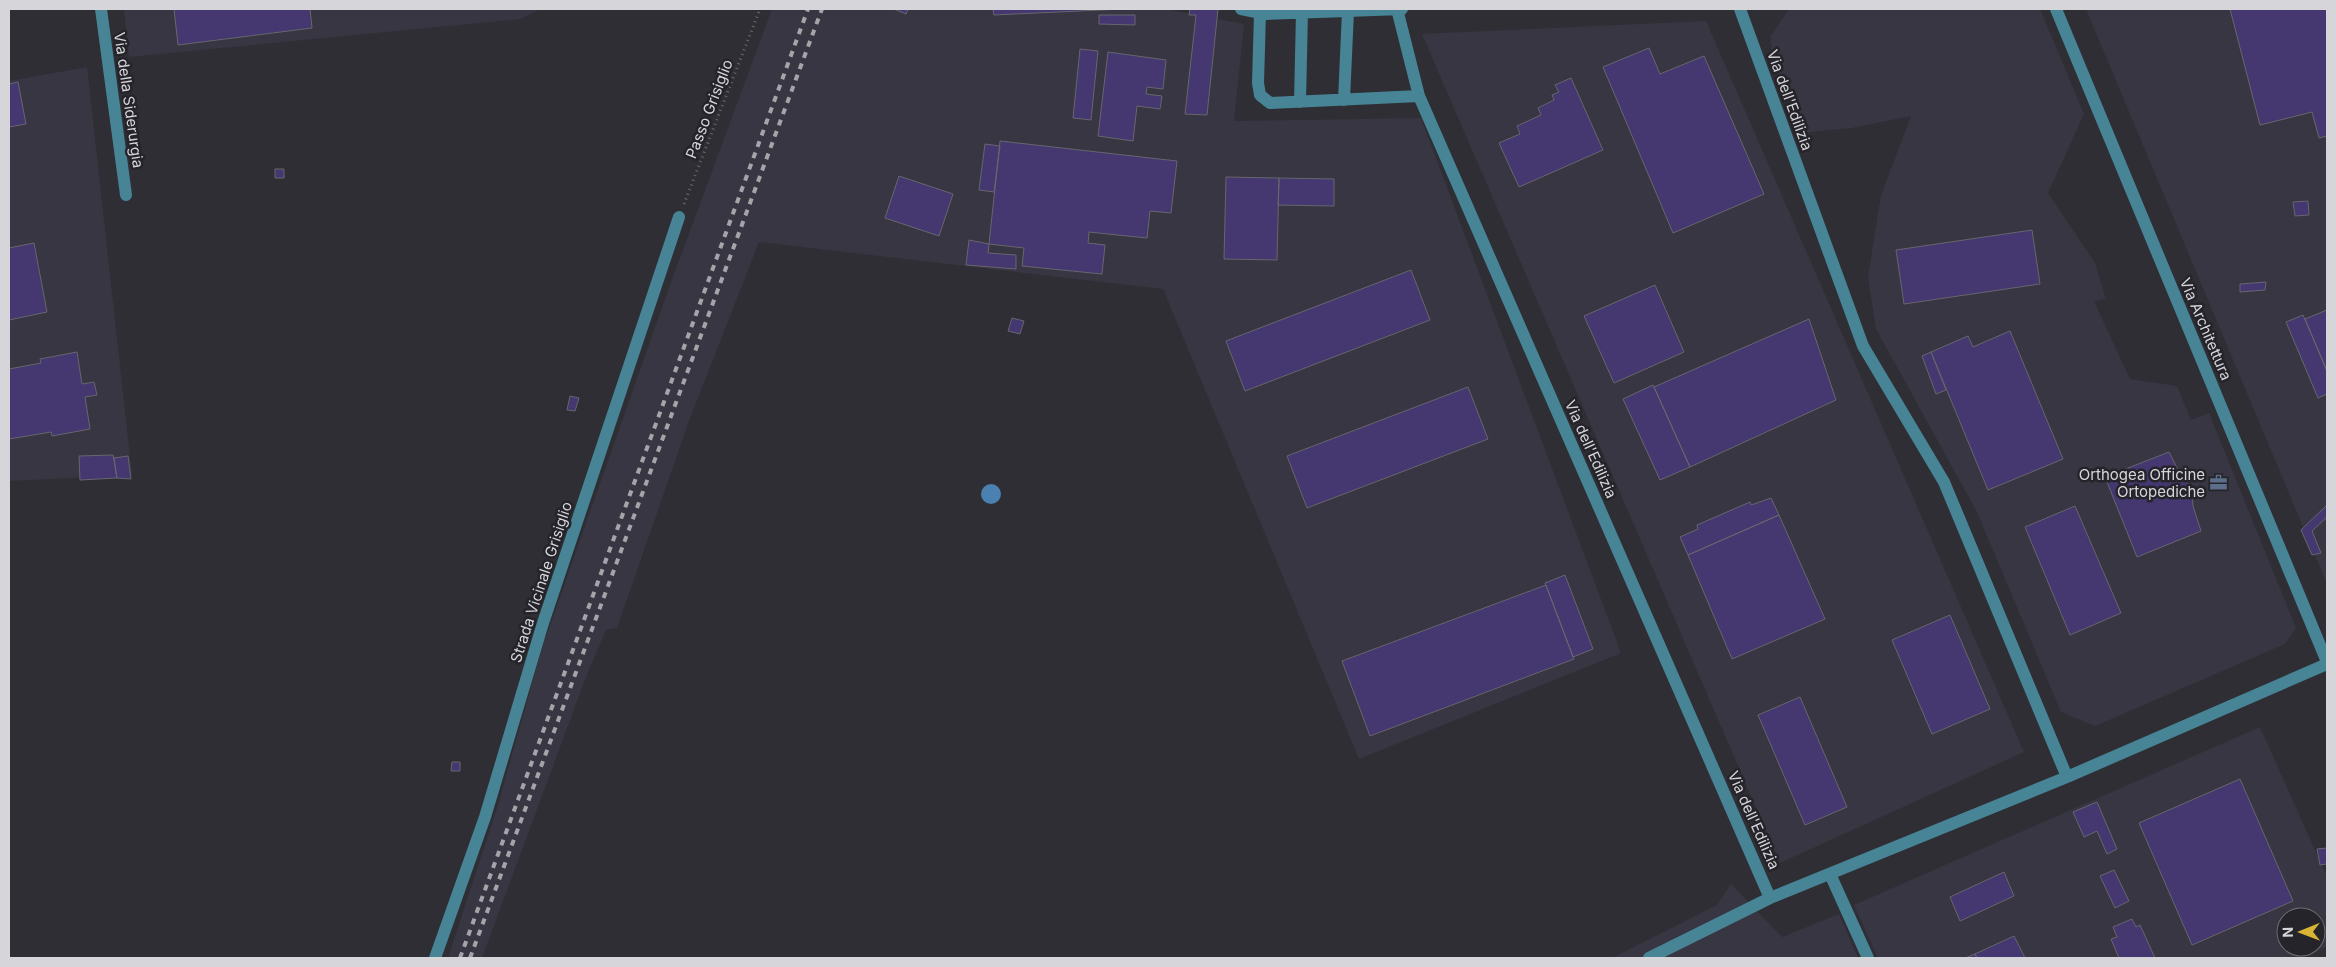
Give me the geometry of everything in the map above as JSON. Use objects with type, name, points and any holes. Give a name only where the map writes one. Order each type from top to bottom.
[{"type":"street","name":"Via della Siderurgia","points":[[101,9],[126,195]]},
{"type":"street","points":[[1241,9],[1260,12],[1402,9]]},
{"type":"street","name":"Via dell'Edilizia","points":[[1397,9],[1419,96],[1770,898]]},
{"type":"street","name":"Via dell'Edilizia","points":[[1740,9],[1863,346],[1944,482],[2067,777]]},
{"type":"street","name":"Via Architettura","points":[[2056,9],[2327,663]]},
{"type":"street","points":[[1344,100],[1348,11]]},
{"type":"street","points":[[1260,12],[1258,83],[1260,96],[1270,103],[1419,96]]},
{"type":"street","points":[[1300,102],[1302,12]]},
{"type":"street","name":"Strada Vicinale Grisiglio","points":[[434,958],[485,817],[543,623],[679,217]]},
{"type":"street","points":[[1649,958],[1770,898],[2067,777],[2327,663]]},
{"type":"street","points":[[1830,874],[1868,958]]},
{"type":"path","name":"Passo Grisiglio","points":[[679,217],[760,9]]},
{"type":"shaded area","points":[[124,9],[541,9],[520,19],[129,57]]},
{"type":"shaded area","points":[[772,9],[1166,9],[1244,24],[1234,121],[1421,118],[1621,653],[1359,759],[1163,289],[759,242],[689,421],[617,628],[606,630],[586,677],[482,958],[448,958],[498,805],[541,651],[670,285]]},
{"type":"shaded area","points":[[1789,9],[2040,9],[2084,114],[2048,193],[2095,263],[2106,299],[2094,301],[2130,379],[2177,386],[2191,420],[2209,413],[2296,628],[2285,644],[2095,726],[2061,712],[1977,512],[1876,329],[1868,277],[1881,195],[1911,116],[1852,128],[1800,133],[1773,58],[1770,37]]},
{"type":"shaded area","points":[[2086,9],[2327,9],[2327,584]]},
{"type":"shaded area","points":[[1706,21],[2024,752],[1780,863],[1422,34]]},
{"type":"shaded area","points":[[87,67],[132,475],[9,481],[9,81]]},
{"type":"shaded area","points":[[2260,727],[2327,877],[2327,946],[2326,907],[2276,907],[2276,957],[2305,957],[2303,958],[1878,958],[1854,905]]},
{"type":"shaded area","points":[[1731,884],[1782,937],[1839,914],[1858,958],[1612,958],[1717,905]]},
{"type":"water","points":[[991,484],[998,487],[1001,494],[998,501],[991,504],[984,501],[981,494],[984,487]]},
{"type":"building","points":[[174,9],[310,9],[312,28],[178,45]]},
{"type":"building","points":[[894,9],[908,9],[906,14]]},
{"type":"building","points":[[993,9],[1122,9],[994,15]]},
{"type":"building","points":[[1190,9],[1218,9],[1207,115],[1185,114],[1196,15],[1189,15]]},
{"type":"building","points":[[2230,9],[2327,9],[2327,136],[2319,138],[2312,112],[2260,125]]},
{"type":"building","points":[[1099,15],[1135,15],[1135,25],[1099,24]]},
{"type":"building","points":[[1649,48],[1660,74],[1704,56],[1764,194],[1673,233],[1603,67]]},
{"type":"building","points":[[1080,49],[1098,51],[1091,120],[1073,118]]},
{"type":"building","points":[[1108,52],[1166,60],[1163,89],[1147,87],[1146,94],[1162,96],[1160,109],[1137,106],[1133,141],[1098,136]]},
{"type":"building","points":[[1571,78],[1603,150],[1519,187],[1499,143],[1520,134],[1517,126],[1541,115],[1538,108],[1554,100],[1552,95],[1559,92],[1555,85]]},
{"type":"building","points":[[18,82],[26,124],[9,127],[9,84]]},
{"type":"building","points":[[1000,141],[1177,161],[1171,213],[1150,211],[1147,238],[1089,232],[1088,243],[1105,245],[1102,274],[1022,266],[1024,248],[989,244]]},
{"type":"building","points":[[985,144],[1000,146],[994,192],[979,190]]},
{"type":"building","points":[[275,169],[284,169],[284,178],[275,178]]},
{"type":"building","points":[[899,176],[953,194],[939,236],[885,218]]},
{"type":"building","points":[[1226,177],[1279,178],[1277,260],[1224,259]]},
{"type":"building","points":[[1279,178],[1334,179],[1334,206],[1278,205]]},
{"type":"building","points":[[2308,201],[2309,215],[2295,216],[2293,202]]},
{"type":"building","points":[[2032,230],[2040,284],[1904,304],[1896,250]]},
{"type":"building","points":[[969,240],[989,244],[988,253],[1016,255],[1016,269],[966,265]]},
{"type":"building","points":[[34,243],[47,312],[9,320],[9,248]]},
{"type":"building","points":[[1411,270],[1430,320],[1245,391],[1226,341]]},
{"type":"building","points":[[2266,282],[2265,290],[2240,292],[2240,284]]},
{"type":"building","points":[[1655,285],[1684,352],[1614,383],[1584,316]]},
{"type":"building","points":[[2327,310],[2327,371],[2305,319]]},
{"type":"building","points":[[2303,315],[2327,371],[2327,394],[2318,398],[2286,322]]},
{"type":"building","points":[[1012,318],[1024,321],[1020,334],[1008,331]]},
{"type":"building","points":[[1809,319],[1836,400],[1690,467],[1654,387]]},
{"type":"building","points":[[2010,331],[2063,459],[1988,490],[1931,352],[1968,336],[1973,347]]},
{"type":"building","points":[[77,352],[82,384],[94,382],[97,395],[85,397],[90,429],[52,436],[51,432],[9,439],[9,369],[41,363],[40,359]]},
{"type":"building","points":[[1931,352],[1946,390],[1936,394],[1922,356]]},
{"type":"building","points":[[1653,385],[1690,467],[1660,480],[1623,399]]},
{"type":"building","points":[[1468,387],[1488,439],[1307,508],[1287,456]]},
{"type":"building","points":[[570,396],[579,398],[575,411],[567,410]]},
{"type":"building","points":[[2169,452],[2181,476],[2192,488],[2193,506],[2201,531],[2137,557],[2105,477]]},
{"type":"building","points":[[113,455],[117,478],[80,480],[79,456]]},
{"type":"building","points":[[128,456],[131,479],[117,478],[114,458]]},
{"type":"building","points":[[1771,498],[1779,515],[1688,555],[1680,537],[1698,529],[1697,525],[1750,502],[1751,505]]},
{"type":"building","points":[[2327,505],[2327,517],[2312,531],[2321,553],[2312,555],[2301,530]]},
{"type":"building","points":[[2075,506],[2121,613],[2070,635],[2025,527]]},
{"type":"building","points":[[1779,515],[1825,619],[1732,659],[1688,555]]},
{"type":"building","points":[[1565,575],[1593,649],[1573,657],[1545,583]]},
{"type":"building","points":[[1546,585],[1574,659],[1370,736],[1342,661]]},
{"type":"building","points":[[1950,615],[1990,709],[1932,734],[1892,640]]},
{"type":"building","points":[[1800,697],[1847,807],[1805,825],[1758,715]]},
{"type":"building","points":[[452,762],[460,762],[460,771],[451,771]]},
{"type":"building","points":[[2240,779],[2293,901],[2192,945],[2139,823]]},
{"type":"building","points":[[2097,802],[2117,849],[2107,854],[2097,831],[2084,837],[2073,812]]},
{"type":"building","points":[[2327,848],[2327,864],[2320,865],[2317,849]]},
{"type":"building","points":[[2114,870],[2129,901],[2115,908],[2100,876]]},
{"type":"building","points":[[2004,872],[2014,896],[1960,921],[1950,897]]},
{"type":"building","points":[[2132,919],[2136,927],[2140,925],[2155,958],[2119,958],[2111,939],[2117,937],[2113,927]]},
{"type":"building","points":[[2014,936],[2025,958],[1977,958],[1975,954]]},
{"type":"building","points":[[1975,954],[1977,958],[1965,958]]},
{"type":"railway","points":[[460,958],[808,9]]},
{"type":"railway","points":[[470,958],[822,9]]},
{"type":"place","name":"Orthogea Officine Ortopediche","points":[[2219,483]]}]
